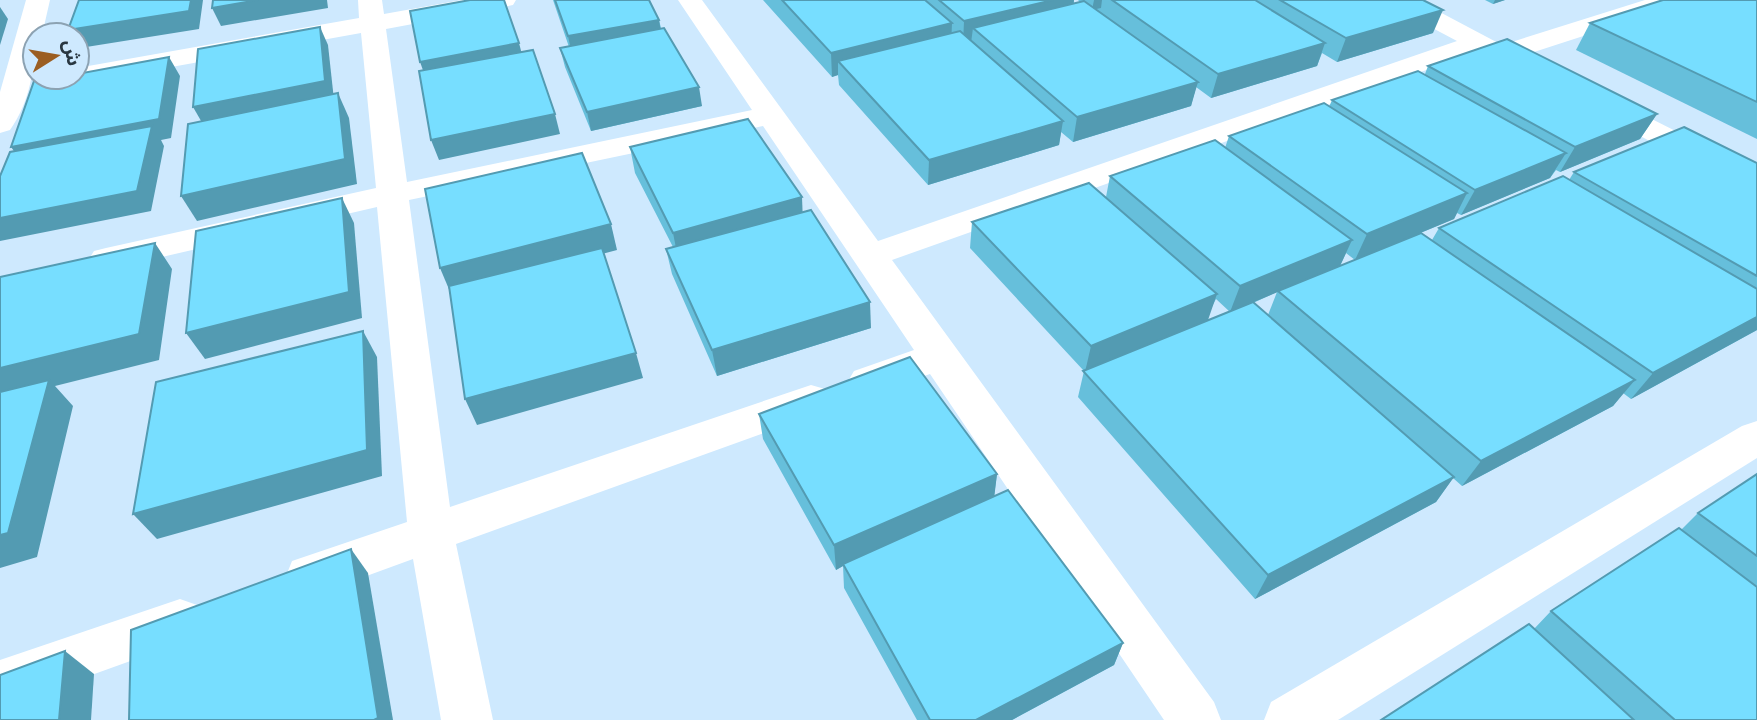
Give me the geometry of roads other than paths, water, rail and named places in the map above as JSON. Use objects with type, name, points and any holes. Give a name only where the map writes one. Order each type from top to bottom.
[{"type":"street","points":[[38,0],[39,21]]},
{"type":"street","points":[[91,73],[373,12],[504,0]]},
{"type":"street","points":[[690,0],[1195,720]]},
{"type":"street","points":[[1398,0],[1537,72]]},
{"type":"street","points":[[869,256],[1489,48],[1670,0]]},
{"type":"street","points":[[373,12],[431,533],[467,720]]},
{"type":"street","points":[[0,124],[35,91]]},
{"type":"street","points":[[1574,91],[1757,184]]},
{"type":"street","points":[[82,265],[394,194],[771,115]]},
{"type":"street","points":[[274,588],[939,356]]},
{"type":"street","points":[[1290,720],[1757,437]]},
{"type":"street","points":[[0,684],[222,606]]}]
